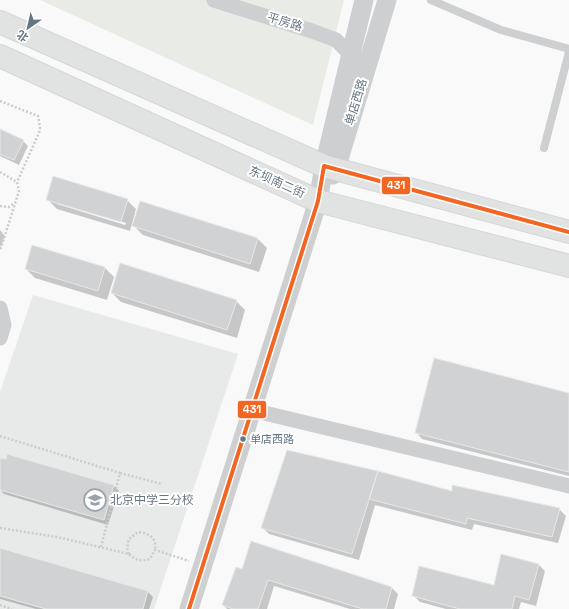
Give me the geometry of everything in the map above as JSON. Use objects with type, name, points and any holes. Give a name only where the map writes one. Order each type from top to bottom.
[{"type":"main road","points":[[0,22],[330,168],[569,232]]},
{"type":"main road","name":"东坝南二街","points":[[0,56],[318,201],[569,266]]},
{"type":"street","name":"平房路","points":[[214,0],[336,40],[350,55]]},
{"type":"street","name":"单店西路","points":[[330,168],[350,55],[364,0]]},
{"type":"street","name":"单店西路","points":[[189,609],[318,201],[387,0]]},
{"type":"street","points":[[0,308],[4,325],[0,338]]},
{"type":"street","points":[[252,410],[569,486]]},
{"type":"lane","points":[[432,0],[501,30],[569,49]]},
{"type":"lane","points":[[544,148],[569,52]]},
{"type":"path","points":[[0,101],[38,116],[40,127],[39,133],[17,182],[19,191],[0,251]]},
{"type":"path","points":[[0,172],[17,182]]},
{"type":"path","points":[[0,206],[9,207],[16,202]]},
{"type":"path","points":[[0,436],[120,473],[162,484]]},
{"type":"path","points":[[101,547],[120,473]]},
{"type":"path","points":[[0,528],[57,537],[101,547],[129,554],[135,559],[142,561],[150,559],[155,550],[156,544],[153,538],[147,533],[138,532],[129,540],[127,548],[129,554]]},
{"type":"path","points":[[155,550],[203,565]]},
{"type":"path","points":[[0,606],[12,609]]},
{"type":"shaded area","points":[[40,0],[344,0],[313,125]]},
{"type":"shaded area","name":"北京中学三分校","points":[[33,295],[238,354],[154,609],[0,609],[0,392]]},
{"type":"building","points":[[0,129],[24,140],[14,160],[0,154]]},
{"type":"building","points":[[53,176],[128,199],[121,222],[46,200]]},
{"type":"building","points":[[140,201],[258,238],[250,264],[132,226]]},
{"type":"building","points":[[32,245],[105,267],[98,291],[25,269]]},
{"type":"building","points":[[120,263],[237,300],[227,330],[111,293]]},
{"type":"building","points":[[434,358],[569,393],[569,472],[415,433]]},
{"type":"building","points":[[287,450],[378,471],[352,554],[261,528]]},
{"type":"building","points":[[7,454],[114,485],[104,520],[0,490],[0,458],[6,459]]},
{"type":"building","points":[[378,471],[452,491],[452,485],[560,508],[552,537],[467,518],[466,524],[369,499]]},
{"type":"building","points":[[251,541],[392,587],[386,609],[363,609],[268,580],[258,609],[233,609],[222,605],[236,567],[242,569]]},
{"type":"building","points":[[0,548],[148,591],[143,609],[46,609],[0,596]]},
{"type":"building","points":[[501,554],[539,564],[529,600],[515,596],[512,609],[460,609],[412,596],[419,566],[494,585]]},
{"type":"transit line","name":"431","points":[[189,609],[318,201],[324,166],[569,232]]},
{"type":"place","name":"单店西路","points":[[243,439]]},
{"type":"place","name":"北京中学三分校","points":[[95,500]]}]
